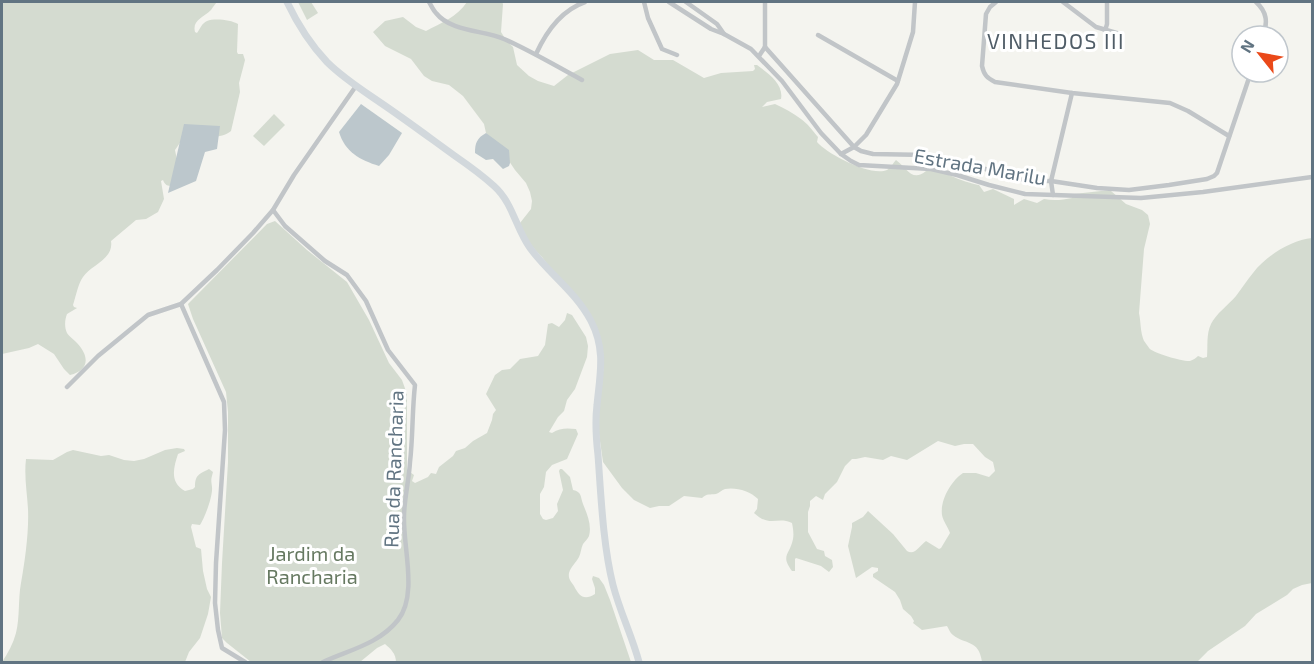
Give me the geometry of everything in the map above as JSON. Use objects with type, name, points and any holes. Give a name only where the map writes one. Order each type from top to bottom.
[{"type":"main road","points":[[287,2],[300,26],[321,55],[337,71],[494,186],[507,202],[531,250],[572,291],[592,321],[601,350],[602,362],[596,420],[597,452],[609,564],[618,600],[639,663]]},
{"type":"street","points":[[429,2],[437,14],[446,21],[461,28],[502,37],[582,80]]},
{"type":"street","points":[[536,54],[559,18],[585,2]]},
{"type":"street","points":[[644,2],[648,18],[662,49],[677,55]]},
{"type":"street","name":"Estrada Marilu","points":[[669,2],[711,29],[751,49],[782,81],[821,133],[841,154],[859,165],[931,170],[1025,194],[1141,198],[1312,177]]},
{"type":"street","points":[[686,2],[717,24],[724,34]]},
{"type":"street","points":[[759,56],[765,46],[765,2]]},
{"type":"street","points":[[841,154],[854,147],[866,135],[898,81],[912,32],[915,2]]},
{"type":"street","points":[[996,2],[986,14],[982,66],[988,79],[995,82],[1072,93],[1170,103],[1188,111],[1229,136]]},
{"type":"street","points":[[1063,2],[1096,27],[1120,34]]},
{"type":"street","points":[[1105,30],[1107,2]]},
{"type":"street","points":[[1256,2],[1266,16],[1266,24]]},
{"type":"street","points":[[818,35],[898,81]]},
{"type":"street","points":[[765,46],[854,147],[861,151],[873,154],[927,155],[969,164],[1018,179],[1097,188],[1129,190],[1207,179],[1214,176],[1217,173],[1247,84]]},
{"type":"street","points":[[67,387],[98,356],[148,315],[182,304],[217,270],[273,210],[294,175],[356,86]]},
{"type":"street","points":[[1053,195],[1051,181],[1072,93]]},
{"type":"street","name":"Rua da Rancharia","points":[[273,210],[285,226],[325,261],[347,275],[366,301],[388,350],[415,385],[404,518],[408,589],[406,603],[399,619],[373,641],[323,663]]},
{"type":"street","points":[[182,304],[224,402],[225,430],[215,603],[222,648],[245,663]]},
{"type":"green space","points":[[2,2],[217,2],[197,22],[195,32],[197,33],[204,23],[210,20],[231,21],[238,24],[237,52],[243,54],[245,60],[231,131],[215,137],[186,134],[175,150],[177,160],[173,186],[161,181],[164,199],[158,212],[146,219],[136,220],[111,241],[106,257],[81,280],[73,305],[77,308],[67,314],[65,326],[67,333],[84,353],[86,362],[81,370],[70,375],[54,354],[38,344],[2,354]]},
{"type":"green space","points":[[298,2],[311,2],[318,13],[307,20]]},
{"type":"green space","points":[[467,2],[502,2],[501,32],[513,47],[517,65],[529,76],[554,86],[568,75],[610,54],[638,50],[654,60],[673,60],[704,78],[721,73],[753,71],[754,65],[757,65],[774,79],[781,94],[781,99],[767,102],[762,107],[775,104],[792,113],[810,127],[822,147],[839,158],[860,167],[887,170],[896,160],[910,173],[917,175],[926,171],[922,166],[923,162],[930,160],[950,175],[979,185],[984,192],[993,189],[1014,199],[1014,205],[1024,199],[1037,203],[1044,199],[1072,198],[1074,194],[1111,191],[1126,204],[1148,215],[1150,224],[1144,249],[1139,313],[1142,334],[1150,349],[1176,359],[1190,361],[1198,356],[1207,357],[1211,324],[1258,267],[1288,245],[1312,238],[1312,583],[1293,589],[1256,614],[1245,626],[1208,651],[1197,662],[982,662],[978,649],[953,635],[947,626],[922,630],[913,623],[914,621],[903,609],[895,592],[873,577],[878,568],[872,567],[856,578],[848,546],[852,523],[868,511],[893,534],[907,551],[915,551],[926,541],[941,548],[950,533],[942,509],[951,486],[963,473],[976,473],[989,477],[995,471],[993,462],[973,444],[955,446],[938,441],[907,460],[891,456],[883,460],[865,457],[852,459],[845,466],[837,482],[825,494],[823,500],[816,496],[810,501],[808,532],[817,549],[824,551],[825,556],[832,560],[833,567],[829,572],[821,566],[796,558],[795,571],[792,571],[786,558],[793,539],[792,523],[765,520],[754,513],[758,499],[743,490],[725,489],[702,498],[684,496],[669,506],[650,508],[634,500],[603,462],[597,420],[604,364],[594,327],[532,246],[520,223],[531,209],[532,201],[526,183],[486,133],[484,124],[463,96],[449,85],[432,81],[424,76],[411,59],[385,46],[373,32],[385,21],[403,17],[426,31],[454,16]]},
{"type":"green space","points":[[274,114],[285,125],[264,146],[253,136]]},
{"type":"green space","name":"Jardim da Rancharia","points":[[275,221],[347,282],[369,320],[389,363],[402,380],[407,394],[407,470],[414,475],[412,481],[415,483],[428,477],[431,473],[436,474],[439,467],[456,451],[465,448],[487,433],[496,410],[486,394],[495,375],[502,370],[510,369],[520,359],[538,356],[545,345],[548,324],[552,323],[559,327],[567,313],[572,315],[586,337],[587,357],[564,411],[549,432],[576,429],[578,434],[567,459],[552,465],[546,472],[544,487],[540,494],[540,514],[546,520],[553,518],[558,511],[557,504],[563,490],[559,471],[562,469],[570,477],[573,490],[580,495],[590,528],[589,537],[583,544],[569,578],[578,592],[585,597],[595,594],[592,579],[593,576],[599,578],[610,600],[631,662],[396,662],[393,652],[385,644],[360,662],[251,662],[222,638],[220,613],[228,462],[226,392],[188,304],[267,224]]},
{"type":"green space","points":[[177,448],[185,451],[178,454],[175,465],[175,480],[180,488],[185,491],[193,489],[200,474],[209,469],[213,472],[212,491],[206,512],[200,525],[192,524],[191,527],[196,547],[201,549],[203,571],[211,597],[200,638],[189,652],[185,662],[2,662],[13,641],[18,621],[28,527],[26,459],[53,460],[73,450],[134,461]]},
{"type":"shaded area","points":[[361,104],[402,133],[389,155],[379,166],[349,150],[339,132]]},
{"type":"shaded area","points":[[184,124],[220,126],[217,149],[205,152],[196,181],[168,193]]},
{"type":"shaded area","points":[[486,133],[509,150],[509,166],[503,169],[493,159],[486,160],[475,153],[477,141]]},
{"type":"district","name":"VINHEDOS III","points":[[1056,42]]}]
